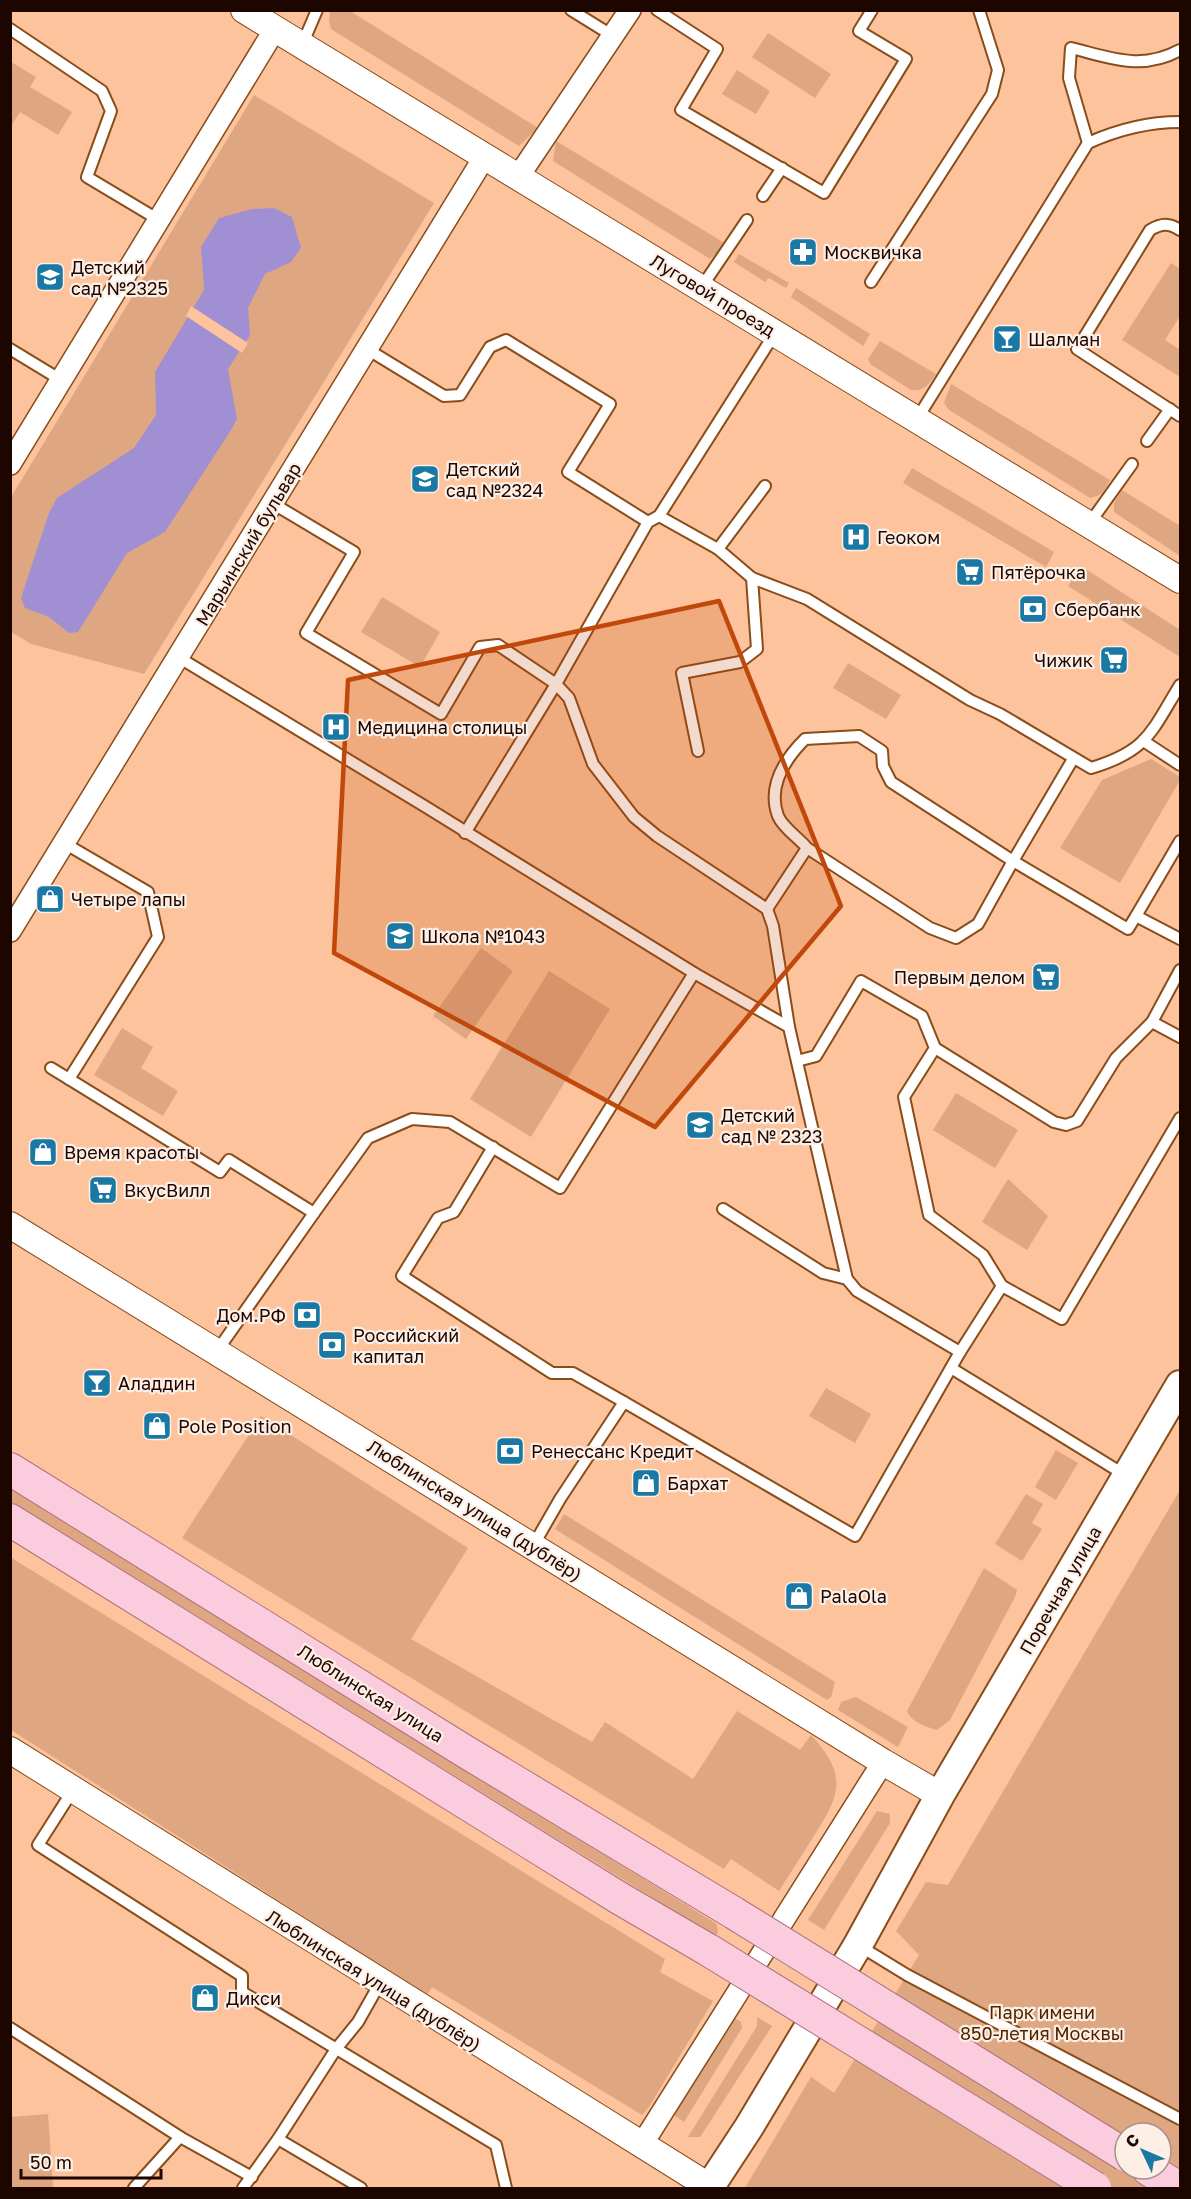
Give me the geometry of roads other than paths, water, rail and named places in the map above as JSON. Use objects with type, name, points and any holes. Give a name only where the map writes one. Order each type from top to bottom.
[{"type":"main road","name":"Поречная улица","points":[[709,2188],[858,1945],[940,1795],[1180,1385]]},
{"type":"main road","name":"Люблинская улица","points":[[10,1468],[466,1752],[734,1913],[1113,2148]]},
{"type":"main road","points":[[10,1520],[619,1898],[710,1951],[1095,2188]]},
{"type":"street","name":"Луговой проезд","points":[[244,10],[1180,580]]},
{"type":"street","points":[[518,177],[630,10]]},
{"type":"street","points":[[10,464],[275,29]]},
{"type":"street","name":"Марьинский бульвар","points":[[10,931],[272,503],[321,437],[367,349],[485,156]]},
{"type":"street","name":"Люблинская улица (дублёр)","points":[[11,1227],[940,1795]]},
{"type":"street","name":"Люблинская улица (дублёр)","points":[[10,1750],[709,2188]]},
{"type":"street","points":[[641,2146],[883,1762]]},
{"type":"lane","points":[[301,45],[317,10]]},
{"type":"lane","points":[[571,10],[613,36]]},
{"type":"lane","points":[[657,10],[717,49],[681,110],[824,193],[906,59],[860,31],[872,10]]},
{"type":"lane","points":[[871,282],[992,94],[998,70],[979,10]]},
{"type":"lane","points":[[10,29],[102,91],[111,111],[87,177],[159,220]]},
{"type":"lane","points":[[1088,143],[1069,78],[1071,48],[1141,63],[1161,60],[1180,50]]},
{"type":"lane","points":[[917,420],[1088,143],[1113,132],[1154,122],[1180,122]]},
{"type":"lane","points":[[763,195],[782,168]]},
{"type":"lane","points":[[701,288],[747,220]]},
{"type":"lane","points":[[1180,230],[1172,224],[1160,224],[1150,230],[1077,349],[1180,416]]},
{"type":"lane","points":[[465,833],[556,684],[648,522],[659,516],[775,333]]},
{"type":"lane","points":[[367,349],[444,396],[460,395],[490,346],[506,340],[591,392],[610,404],[568,472],[648,522]]},
{"type":"lane","points":[[10,349],[62,380]]},
{"type":"lane","points":[[1147,441],[1170,409]]},
{"type":"lane","points":[[1089,524],[1131,464]]},
{"type":"lane","points":[[718,549],[765,486]]},
{"type":"lane","points":[[272,503],[354,552],[306,633],[441,714],[480,648],[498,645],[556,684],[569,698],[593,764],[634,817],[657,836],[767,909],[773,926],[789,1027],[847,1279],[857,1291],[960,1352]]},
{"type":"lane","points":[[659,516],[718,549],[752,578],[807,599],[970,700],[1000,714],[1091,768],[1117,760],[1145,742],[1180,685]]},
{"type":"lane","points":[[698,751],[682,673],[740,662],[757,649],[752,578]]},
{"type":"lane","points":[[178,657],[694,974],[789,1027]]},
{"type":"lane","points":[[1073,759],[1013,861],[978,924],[956,938],[930,928],[807,848],[778,816],[776,783],[786,758],[805,739],[859,736],[882,751],[883,766],[891,782],[1013,861],[1128,929],[1180,841]]},
{"type":"lane","points":[[1145,742],[1180,765]]},
{"type":"lane","points":[[64,843],[148,892],[158,937],[69,1079]]},
{"type":"lane","points":[[767,909],[807,848]]},
{"type":"lane","points":[[1136,916],[1180,939]]},
{"type":"lane","points":[[797,1061],[816,1056],[861,981],[922,1016],[935,1048],[1054,1122],[1066,1125],[1077,1121],[1116,1058],[1152,1022],[1180,970]]},
{"type":"lane","points":[[217,1352],[368,1138],[412,1119],[450,1122],[560,1188],[694,974]]},
{"type":"lane","points":[[1152,1022],[1180,1037]]},
{"type":"lane","points":[[935,1048],[904,1097],[928,1215],[983,1255],[1002,1286],[1062,1319],[1180,1118]]},
{"type":"lane","points":[[51,1068],[220,1172],[229,1160],[314,1213]]},
{"type":"lane","points":[[493,1147],[454,1212],[438,1218],[402,1276],[552,1373],[573,1373],[855,1536],[960,1352],[1002,1286]]},
{"type":"lane","points":[[723,1209],[823,1273],[847,1279]]},
{"type":"lane","points":[[951,1368],[1127,1476]]},
{"type":"lane","points":[[533,1546],[560,1499],[624,1402]]},
{"type":"lane","points":[[73,1790],[38,1845],[242,1976],[242,1992],[496,2145],[506,2188]]},
{"type":"lane","points":[[858,1945],[907,1975],[1180,2119]]},
{"type":"lane","points":[[243,2188],[279,2139],[336,2049],[358,2022],[380,1983]]},
{"type":"lane","points":[[834,1985],[869,2006],[865,2012]]},
{"type":"lane","points":[[10,2028],[180,2137],[252,2177]]},
{"type":"lane","points":[[134,2188],[180,2137]]},
{"type":"lane","points":[[279,2139],[361,2188]]},
{"type":"place","name":"Москвичка","points":[[803,252]]},
{"type":"place","name":"Детский сад №2325","points":[[50,277]]},
{"type":"place","name":"Шалман","points":[[1007,339]]},
{"type":"place","name":"Детский сад №2324","points":[[425,479]]},
{"type":"place","name":"Геоком","points":[[856,537]]},
{"type":"place","name":"Пятёрочка","points":[[970,572]]},
{"type":"place","name":"Сбербанк","points":[[1033,609]]},
{"type":"place","name":"Чижик","points":[[1114,660]]},
{"type":"place","name":"Медицина столицы","points":[[336,727]]},
{"type":"place","name":"Четыре лапы","points":[[50,899]]},
{"type":"place","name":"Школа №1043","points":[[400,936]]},
{"type":"place","name":"Первым делом","points":[[1046,977]]},
{"type":"place","name":"Детский сад № 2323","points":[[700,1125]]},
{"type":"place","name":"Время красоты","points":[[43,1152]]},
{"type":"place","name":"ВкусВилл","points":[[103,1190]]},
{"type":"place","name":"Дом.РФ","points":[[307,1315]]},
{"type":"place","name":"Российский капитал","points":[[332,1345]]},
{"type":"place","name":"Аладдин","points":[[97,1383]]},
{"type":"place","name":"Pole Position","points":[[157,1426]]},
{"type":"place","name":"Ренессанс Кредит","points":[[510,1451]]},
{"type":"place","name":"Бархат","points":[[646,1483]]},
{"type":"place","name":"PalaOla","points":[[799,1596]]},
{"type":"place","name":"Дикси","points":[[205,1998]]},
{"type":"park label","name":"Парк имени 850-летия Москвы","points":[[1042,2022]]}]
